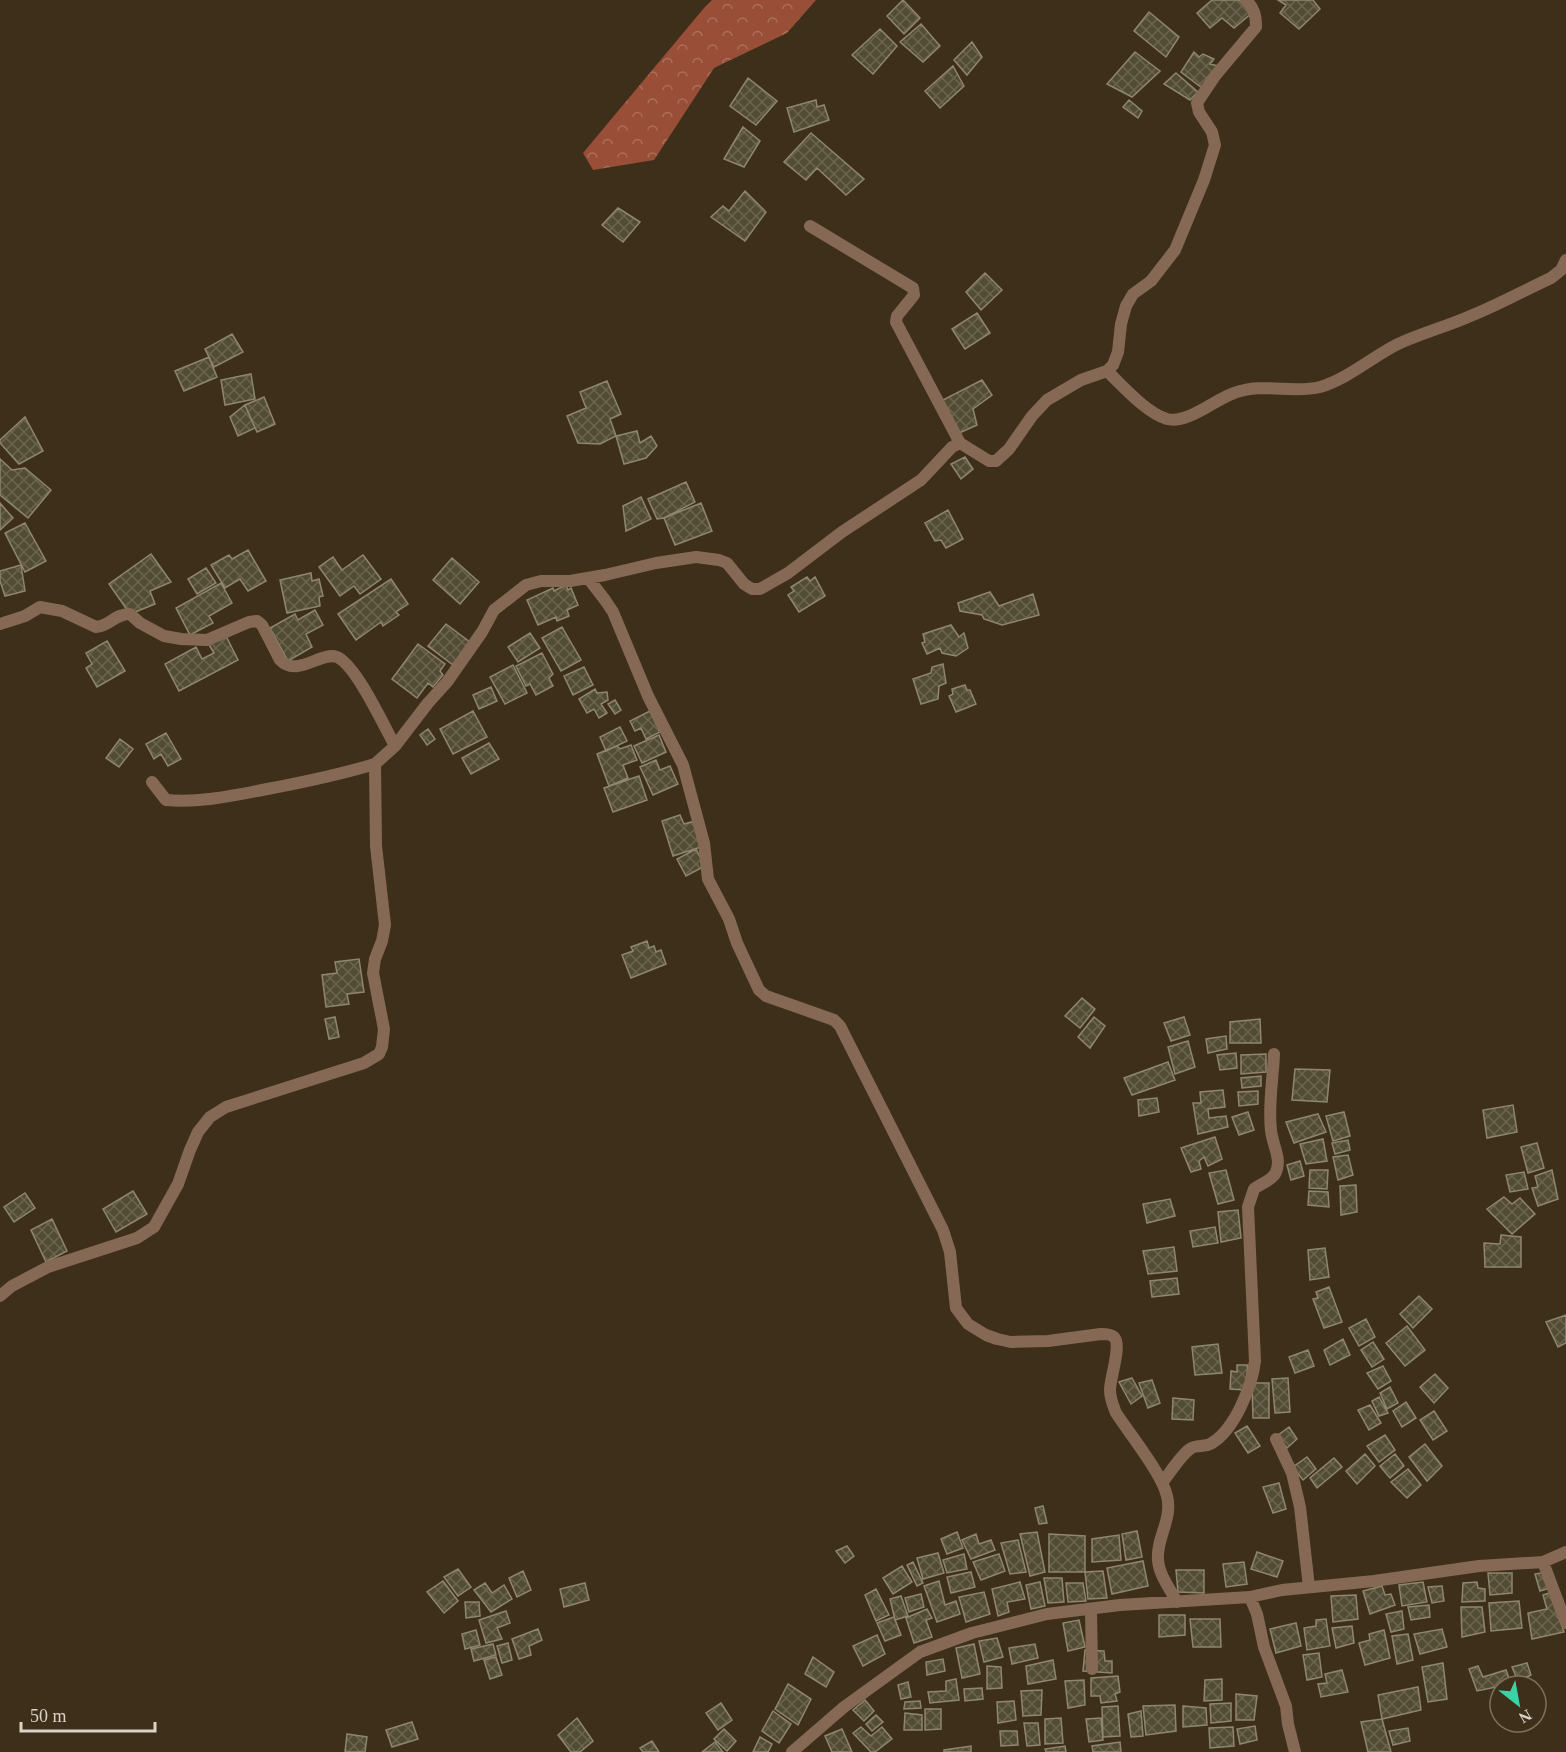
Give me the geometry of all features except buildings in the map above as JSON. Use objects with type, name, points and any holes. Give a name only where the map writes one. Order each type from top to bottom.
[{"type":"street","points":[[810,226],[913,288],[914,295],[897,316],[896,322],[960,443],[989,461],[996,461],[1009,449],[1032,416],[1047,400],[1081,380],[1107,371],[1113,364],[1118,352],[1121,324],[1126,306],[1133,294],[1151,281],[1175,250],[1204,180],[1215,145],[1212,132],[1199,112],[1197,103],[1215,76],[1257,27],[1256,16],[1246,0]]},
{"type":"street","points":[[1107,371],[1140,403],[1165,418],[1177,420],[1192,415],[1234,393],[1265,387],[1298,389],[1318,387],[1347,375],[1398,344],[1471,316],[1551,278],[1561,270],[1566,260]]},
{"type":"street","points":[[152,782],[166,800],[179,801],[254,792],[375,764],[395,746],[453,674],[494,610],[526,585],[541,581],[570,581],[696,557],[727,563],[744,584],[752,589],[760,589],[788,573],[842,532],[921,480],[952,447],[960,443]]},
{"type":"street","points":[[588,578],[613,612],[639,678],[682,765],[704,843],[708,879],[729,919],[737,943],[759,990],[766,996],[834,1020],[840,1026],[944,1230],[950,1252],[954,1301],[960,1315],[968,1324],[986,1335],[1011,1342],[1048,1341],[1101,1334],[1114,1336],[1117,1347],[1111,1382],[1111,1403],[1162,1483],[1167,1497],[1168,1517],[1158,1550],[1158,1561],[1161,1573],[1177,1602]]},
{"type":"street","points":[[0,624],[25,616],[40,607],[63,611],[96,627],[100,627],[121,614],[130,614],[140,623],[164,636],[207,640],[249,622],[257,621],[262,625],[284,664],[296,667],[333,656],[339,658],[357,677],[395,746]]},
{"type":"street","points":[[0,1296],[12,1286],[48,1267],[137,1238],[154,1227],[178,1184],[198,1132],[210,1117],[226,1107],[364,1064],[379,1054],[384,1029],[373,973],[385,925],[376,846],[375,764]]},
{"type":"street","points":[[1162,1483],[1190,1449],[1210,1444],[1226,1429],[1241,1408],[1254,1371],[1248,1207],[1254,1189],[1274,1176],[1277,1170],[1278,1158],[1270,1127],[1274,1054]]},
{"type":"street","points":[[1276,1440],[1292,1473],[1300,1507],[1309,1587]]},
{"type":"street","points":[[792,1752],[844,1707],[920,1652],[983,1630],[1047,1614],[1120,1605],[1250,1597],[1282,1590],[1374,1581],[1479,1566],[1543,1562],[1566,1552]]},
{"type":"street","points":[[1543,1562],[1566,1623]]},
{"type":"street","points":[[1250,1597],[1257,1614],[1263,1647],[1286,1706],[1288,1724],[1296,1752]]},
{"type":"street","points":[[1091,1609],[1092,1669]]},
{"type":"green space","points":[[712,0],[816,0],[787,33],[714,68],[654,160],[593,170],[583,153]]}]
